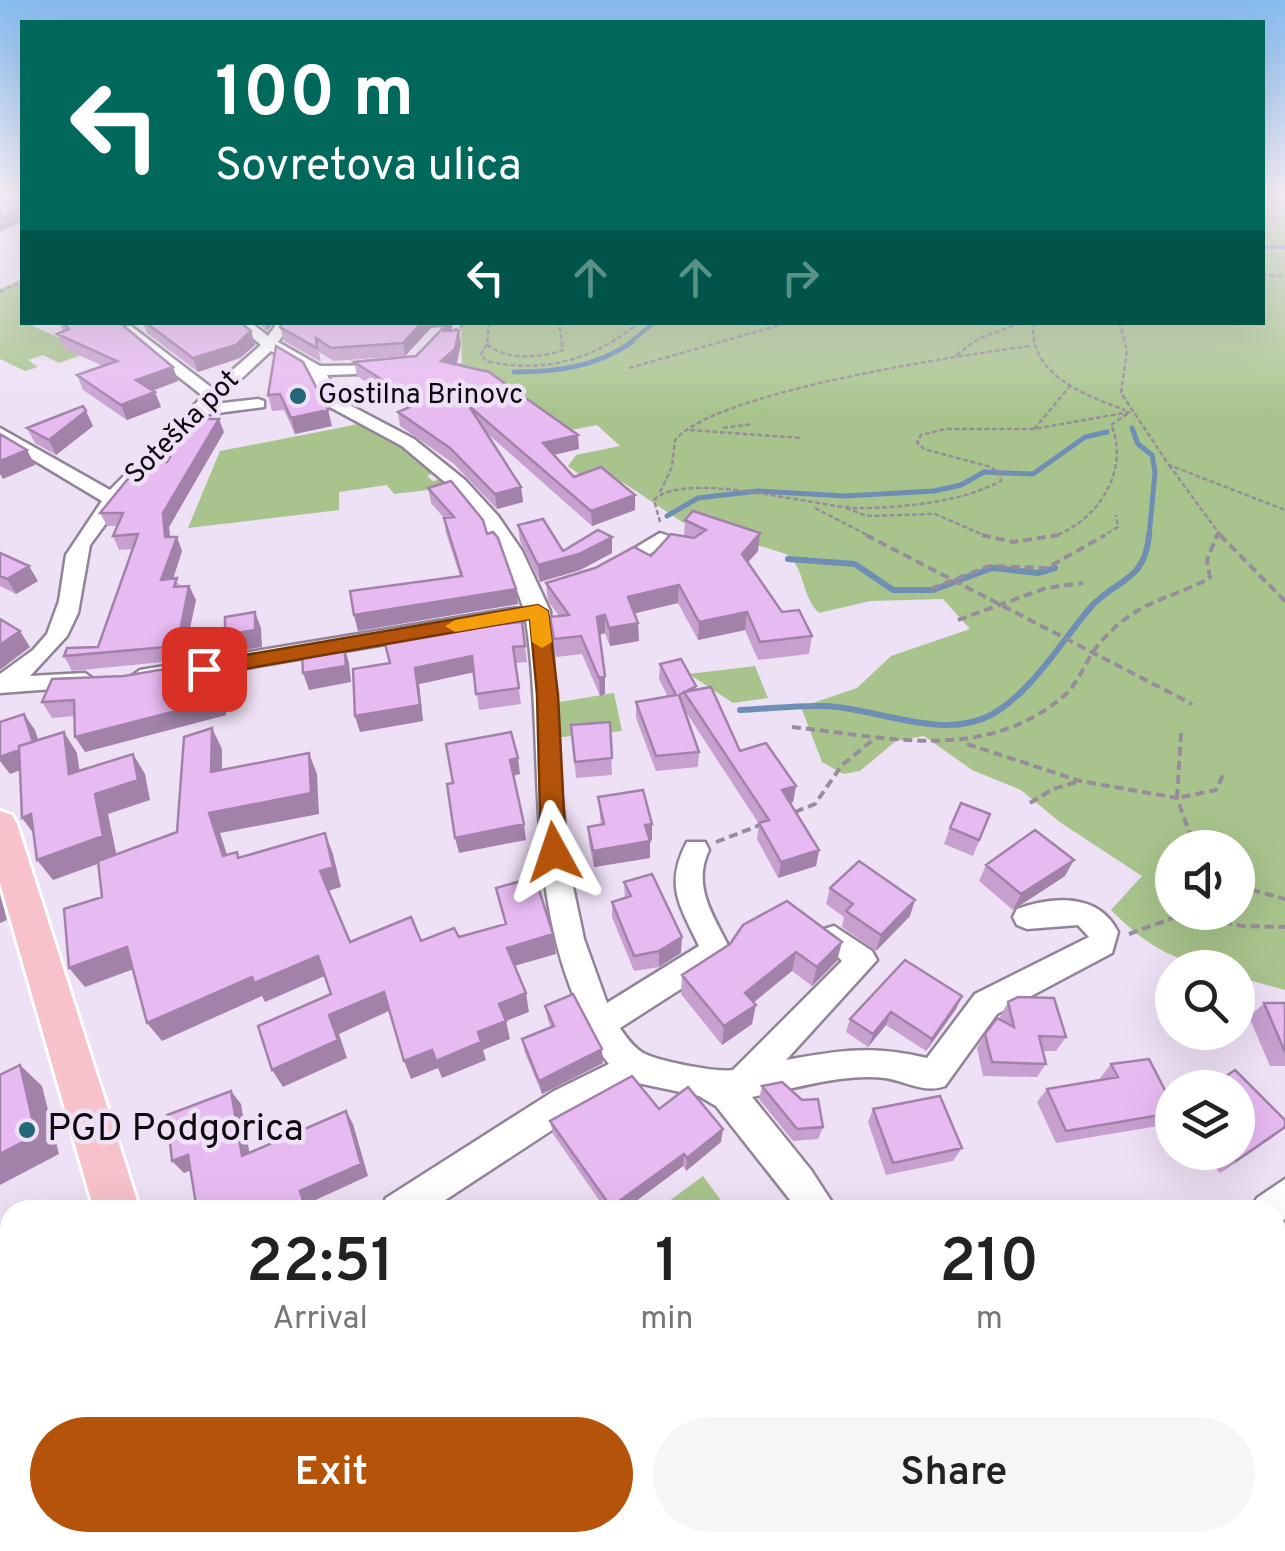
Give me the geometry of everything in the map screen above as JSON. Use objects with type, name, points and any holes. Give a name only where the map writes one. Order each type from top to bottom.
[{"type":"main road","points":[[0,824],[114,1200]]},
{"type":"street","points":[[244,325],[268,346],[316,370],[400,367]]},
{"type":"street","name":"Soteška pot","points":[[0,685],[40,657],[55,639],[68,612],[72,562],[112,500],[268,346],[284,325]]},
{"type":"street","points":[[126,330],[206,403],[258,404]]},
{"type":"street","points":[[316,370],[335,404],[408,442],[461,488],[492,521],[540,599],[556,882],[573,952],[600,1024],[634,1068]]},
{"type":"street","points":[[0,432],[112,500]]},
{"type":"street","points":[[602,572],[660,539],[692,548]]},
{"type":"street","points":[[0,685],[167,675],[540,599]]},
{"type":"street","points":[[600,1024],[716,951],[686,886],[688,862],[696,850]]},
{"type":"street","points":[[414,1200],[566,1102],[634,1068],[731,1086],[848,1063],[884,1063],[934,1075],[986,1004],[1102,944],[1104,932],[1086,914],[1072,910],[1026,917]]},
{"type":"street","points":[[731,1086],[862,960],[834,938]]},
{"type":"street","points":[[731,1086],[811,1200]]},
{"type":"path","points":[[449,332],[462,325]]},
{"type":"path","points":[[489,325],[487,344],[481,354],[486,362],[560,366],[609,346],[636,325]]},
{"type":"path","points":[[487,344],[493,350],[520,357],[558,355],[564,341],[560,325]]},
{"type":"path","points":[[630,368],[658,354],[722,344],[781,325]]},
{"type":"path","points":[[955,357],[980,338],[1015,325]]},
{"type":"path","points":[[1031,346],[1034,325]]},
{"type":"path","points":[[1120,325],[1127,350],[1122,393],[1130,412],[1218,532],[1285,601]]},
{"type":"path","points":[[660,539],[661,518],[652,506],[673,468],[671,452],[676,438],[712,414],[755,406],[823,382],[878,376],[955,357],[1031,346]]},
{"type":"path","points":[[1031,346],[1070,385],[1130,412]]},
{"type":"path","points":[[1034,430],[1039,416],[1064,400],[1070,385]]},
{"type":"path","points":[[660,494],[702,488],[758,492],[809,505],[846,508],[977,494],[1001,481],[1000,474],[991,467],[924,448],[917,442],[930,431],[1034,430],[1130,412]]},
{"type":"path","points":[[846,508],[860,518],[936,514],[999,541],[1044,539],[1076,527],[1102,504],[1110,488],[1110,460],[1119,443],[1111,425],[1130,412]]},
{"type":"path","points":[[714,430],[753,424]]},
{"type":"path","points":[[685,430],[801,438]]},
{"type":"path","points":[[1169,464],[1285,510]]},
{"type":"path","points":[[809,505],[1192,704]]},
{"type":"path","points":[[932,589],[990,566],[1047,568],[1109,536],[1118,527],[1116,516]]},
{"type":"path","points":[[792,727],[910,745],[966,743],[1016,728],[1069,692],[1091,653],[1142,604],[1190,590],[1210,578],[1207,560],[1218,532]]},
{"type":"path","points":[[958,620],[1046,588],[1083,584]]},
{"type":"path","points":[[1180,733],[1178,798],[1189,830]]},
{"type":"path","points":[[781,818],[815,804],[842,765],[874,739]]},
{"type":"path","points":[[966,743],[1080,782],[1178,798],[1216,790],[1224,772]]},
{"type":"path","points":[[1030,802],[1080,782]]},
{"type":"path","points":[[696,850],[764,824]]},
{"type":"path","points":[[1255,891],[1285,900]]},
{"type":"path","points":[[1102,944],[1180,915],[1243,926],[1285,928]]},
{"type":"green space","points":[[1265,267],[1285,267],[1285,990],[1255,982],[1255,950],[1162,950],[1153,945],[1111,910],[1142,876],[1061,823],[1021,790],[972,770],[924,736],[896,741],[860,771],[843,774],[822,762],[801,707],[857,688],[891,656],[970,629],[943,599],[870,601],[819,613],[797,567],[786,554],[682,522],[624,483],[610,477],[583,477],[568,466],[576,455],[620,446],[597,425],[556,433],[417,365],[462,363],[461,325],[1265,325]]},
{"type":"green space","points":[[20,280],[20,325],[35,325],[90,352],[59,363],[43,355],[28,360],[38,367],[25,371],[0,359],[0,289]]},
{"type":"green space","points":[[364,423],[397,439],[436,472],[427,476],[433,481],[443,479],[445,488],[394,494],[387,485],[339,492],[339,510],[188,528],[220,451]]},
{"type":"green space","points":[[755,666],[768,698],[733,703],[689,674]]},
{"type":"green space","points":[[614,693],[622,731],[553,738],[553,711],[559,702]]},
{"type":"green space","points":[[703,1176],[721,1200],[671,1200]]},
{"type":"building","points":[[65,325],[123,325],[173,367],[136,380],[155,392],[121,405],[77,375],[117,361],[57,334],[69,329]]},
{"type":"building","points":[[149,325],[244,325],[251,331],[236,345],[193,358]]},
{"type":"building","points":[[419,325],[403,343],[331,348],[316,338],[317,348],[280,327]]},
{"type":"building","points":[[445,326],[444,331],[459,330],[455,349],[441,361],[489,372],[578,435],[543,443],[574,477],[601,467],[635,495],[591,511],[469,406],[521,487],[495,494],[450,448],[398,412],[419,403],[354,362],[416,356]]},
{"type":"building","points":[[276,346],[303,362],[328,410],[291,418],[280,394],[268,395]]},
{"type":"building","points":[[83,406],[86,411],[49,440],[27,428]]},
{"type":"building","points":[[193,419],[219,419],[163,513],[165,537],[177,537],[161,580],[177,578],[174,587],[189,586],[177,646],[64,656],[67,648],[98,647],[138,534],[113,536],[123,513],[100,513],[131,475],[146,475],[153,462],[167,462]]},
{"type":"building","points":[[0,434],[27,450],[0,461]]},
{"type":"building","points":[[451,481],[483,520],[487,534],[493,532],[498,538],[516,589],[354,615],[350,591],[462,576],[444,518],[454,517],[428,488]]},
{"type":"building","points":[[693,511],[760,533],[742,554],[782,612],[799,610],[812,636],[760,642],[747,612],[699,622],[679,585],[628,597],[638,623],[609,628],[605,615],[597,617],[605,676],[599,678],[581,636],[554,639],[550,617],[569,615],[546,583],[595,568],[634,547],[651,556],[671,534],[694,538],[706,530],[685,520]]},
{"type":"building","points":[[543,519],[563,551],[598,530],[612,537],[579,554],[538,565],[518,525]]},
{"type":"building","points":[[0,553],[29,566],[7,579],[0,576]]},
{"type":"building","points":[[255,612],[255,630],[225,635],[225,617]]},
{"type":"building","points":[[0,619],[20,631],[0,645]]},
{"type":"building","points":[[522,622],[525,646],[513,647],[519,688],[476,694],[472,656],[415,668],[420,705],[355,716],[353,669],[390,663],[382,632],[407,628],[408,634]]},
{"type":"building","points":[[344,646],[346,666],[303,673],[302,653]]},
{"type":"building","points":[[681,659],[696,686],[679,695],[699,752],[656,756],[636,702],[676,695],[660,664]]},
{"type":"building","points":[[171,668],[168,682],[221,674],[219,700],[75,737],[74,700],[42,702],[52,679],[124,676]]},
{"type":"building","points":[[711,687],[740,751],[766,743],[796,786],[782,790],[819,850],[781,862],[759,823],[769,820],[684,692]]},
{"type":"building","points":[[24,714],[33,742],[0,757],[0,722]]},
{"type":"building","points":[[610,722],[612,758],[575,762],[571,725]]},
{"type":"building","points":[[212,728],[211,772],[309,753],[311,793],[209,813],[223,856],[237,852],[238,858],[325,833],[333,867],[320,871],[350,942],[411,917],[421,941],[454,928],[459,937],[506,924],[496,888],[535,877],[553,934],[507,948],[526,993],[499,1004],[506,1021],[478,1032],[481,1042],[436,1061],[432,1050],[404,1061],[384,992],[329,1015],[338,1040],[272,1070],[258,1026],[331,994],[318,956],[254,983],[252,977],[147,1023],[127,947],[69,968],[64,909],[102,897],[98,861],[177,832],[184,737]]},
{"type":"building","points":[[64,732],[69,774],[133,754],[138,780],[95,794],[103,836],[37,860],[31,814],[22,818],[19,746]]},
{"type":"building","points":[[511,732],[518,758],[510,760],[524,824],[455,838],[447,784],[453,783],[446,744]]},
{"type":"building","points":[[643,790],[652,824],[645,825],[650,841],[593,851],[588,827],[604,824],[598,797]]},
{"type":"building","points":[[961,803],[990,814],[979,840],[950,828]]},
{"type":"building","points":[[1035,830],[1074,860],[1021,894],[986,865]]},
{"type":"building","points":[[859,861],[915,900],[881,935],[846,911],[853,904],[830,888]]},
{"type":"building","points":[[652,874],[682,937],[659,951],[634,956],[612,902],[631,896],[624,882]]},
{"type":"building","points":[[787,901],[842,942],[817,967],[796,952],[745,993],[756,1005],[724,1026],[682,975],[730,944],[743,925]]},
{"type":"building","points":[[905,960],[962,996],[932,1039],[891,1012],[873,1034],[850,1019]]},
{"type":"building","points":[[573,994],[602,1049],[539,1081],[522,1039],[554,1026],[545,1006]]},
{"type":"building","points":[[1018,997],[1054,998],[1066,1037],[1039,1036],[1046,1064],[992,1062],[985,1034],[997,1018],[1014,1027],[1008,1002]]},
{"type":"building","points":[[1264,1003],[1285,1003],[1285,1052]]},
{"type":"building","points":[[1149,1059],[1155,1071],[1155,1116],[1066,1131],[1047,1089],[1118,1077],[1111,1064]]},
{"type":"building","points":[[20,1065],[36,1135],[0,1154],[0,1075]]},
{"type":"building","points":[[632,1076],[659,1109],[688,1087],[723,1129],[687,1158],[684,1154],[621,1200],[606,1200],[550,1121]]},
{"type":"building","points":[[782,1082],[802,1100],[818,1099],[823,1127],[797,1129],[762,1086]]},
{"type":"building","points":[[1255,1090],[1285,1120],[1285,1127],[1255,1148]]},
{"type":"building","points":[[231,1091],[242,1156],[346,1111],[361,1164],[300,1191],[303,1200],[195,1200],[188,1155],[172,1161],[167,1115]]},
{"type":"building","points":[[940,1096],[962,1148],[893,1163],[873,1109]]},
{"type":"waterway","points":[[628,344],[651,325]]},
{"type":"waterway","points":[[514,372],[576,366],[632,342]]},
{"type":"waterway","points":[[1132,428],[1138,444],[1152,455],[1155,472],[1149,537]]},
{"type":"waterway","points":[[667,516],[698,498],[758,491],[845,496],[934,491],[961,485],[984,472],[1033,474],[1085,437],[1107,432]]},
{"type":"waterway","points":[[740,710],[825,706],[952,725],[991,715],[1032,680],[1090,608],[1135,572],[1142,563],[1149,535]]},
{"type":"waterway","points":[[788,559],[855,564],[893,590],[933,590],[992,568],[1038,573],[1055,568]]},
{"type":"slow traffic","points":[[455,626],[538,611],[542,642]]},
{"type":"place","name":"Gostilna Brinovc","points":[[298,396]]},
{"type":"place","name":"PGD Podgorica","points":[[27,1130]]},
{"type":"route","points":[[204,669],[538,611],[548,695],[548,791],[554,852]]}]
